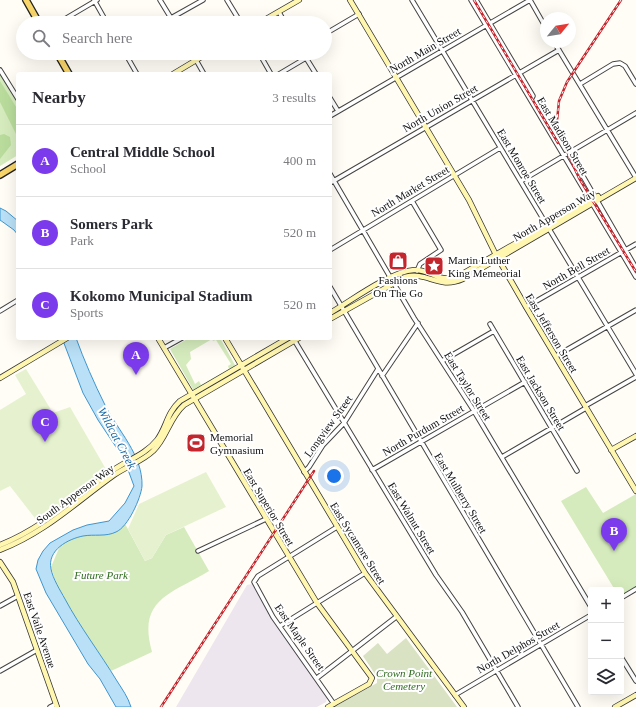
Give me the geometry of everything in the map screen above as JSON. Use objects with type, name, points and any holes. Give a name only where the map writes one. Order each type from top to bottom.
[{"type":"main road","points":[[26,0],[35,16]]},
{"type":"main road","points":[[272,16],[299,0]]},
{"type":"main road","name":"East Jefferson Street","points":[[350,0],[469,200],[497,257],[526,307],[636,491]]},
{"type":"main road","points":[[61,60],[68,72]]},
{"type":"main road","points":[[176,72],[196,60]]},
{"type":"main road","points":[[0,175],[16,165]]},
{"type":"main road","name":"North Apperson Way","points":[[417,273],[440,279],[455,278],[497,257],[636,176]]},
{"type":"main road","points":[[332,317],[403,272],[417,273]]},
{"type":"main road","points":[[332,312],[343,309]]},
{"type":"main road","points":[[0,378],[64,340]]},
{"type":"main road","name":"East Superior Street","points":[[159,340],[317,603],[368,672],[372,681],[334,704]]},
{"type":"main road","name":"East Sycamore Street","points":[[226,340],[364,573],[464,707]]},
{"type":"main road","points":[[243,368],[285,340]]},
{"type":"main road","points":[[243,368],[293,340]]},
{"type":"main road","name":"South Apperson Way","points":[[0,544],[21,535],[56,514],[115,471],[145,454],[158,439],[173,407],[243,368]]},
{"type":"main road","points":[[611,450],[636,436]]},
{"type":"main road","name":"South Apperson Way","points":[[0,550],[42,529],[115,471]]},
{"type":"main road","name":"East Vaile Avenue","points":[[0,562],[13,582],[56,705]]},
{"type":"main road","points":[[614,707],[636,695]]},
{"type":"main road","points":[[328,707],[334,704]]},
{"type":"street","points":[[160,0],[170,16]]},
{"type":"street","points":[[175,16],[203,0]]},
{"type":"street","points":[[227,0],[237,16]]},
{"type":"street","name":"East Monroe Street","points":[[412,0],[636,375]]},
{"type":"street","points":[[471,0],[488,24]]},
{"type":"street","points":[[476,0],[488,24]]},
{"type":"street","points":[[530,0],[540,18]]},
{"type":"street","name":"North Main Street","points":[[332,115],[530,0]]},
{"type":"street","points":[[70,16],[95,1],[103,16]]},
{"type":"street","points":[[279,12],[281,16]]},
{"type":"street","points":[[332,30],[359,14]]},
{"type":"street","name":"East Madison Street","points":[[488,24],[564,156],[636,268]]},
{"type":"street","points":[[559,50],[636,176]]},
{"type":"street","name":"North Union Street","points":[[332,182],[559,50]]},
{"type":"street","points":[[129,60],[136,72]]},
{"type":"street","points":[[196,60],[203,72]]},
{"type":"street","points":[[263,60],[270,72]]},
{"type":"street","points":[[282,72],[303,60]]},
{"type":"street","points":[[307,60],[315,72]]},
{"type":"street","points":[[580,84],[613,64],[620,63],[625,66],[636,84]]},
{"type":"street","points":[[0,70],[16,96]]},
{"type":"street","points":[[332,101],[338,111]]},
{"type":"street","points":[[520,181],[636,113]]},
{"type":"street","name":"North Market Street","points":[[332,249],[500,148]]},
{"type":"street","name":"East Madison Street","points":[[569,152],[593,201]]},
{"type":"street","name":"East Taylor Street","points":[[332,182],[363,230],[418,323],[474,411],[588,602]]},
{"type":"street","points":[[412,201],[441,250],[420,264],[417,273]]},
{"type":"street","name":"North Bell Street","points":[[526,307],[636,244]]},
{"type":"street","name":"East Madison Street","points":[[624,251],[636,277]]},
{"type":"street","name":"East Mulberry Street","points":[[332,290],[578,707]]},
{"type":"street","points":[[0,311],[16,301]]},
{"type":"street","points":[[556,356],[636,310]]},
{"type":"street","points":[[382,376],[418,323]]},
{"type":"street","name":"East Jackson Street","points":[[490,324],[577,471]]},
{"type":"street","points":[[442,361],[494,331]]},
{"type":"street","points":[[164,348],[178,340]]},
{"type":"street","name":"East Walnut Street","points":[[296,340],[372,470],[436,575],[462,612],[518,707]]},
{"type":"street","name":"Longview Street","points":[[304,472],[309,467],[323,445],[344,423],[378,369]]},
{"type":"street","points":[[502,457],[552,428],[636,375]]},
{"type":"street","name":"North Purdum Street","points":[[372,470],[525,382]]},
{"type":"street","points":[[198,551],[266,519]]},
{"type":"street","points":[[289,557],[337,527]]},
{"type":"street","name":"East Maple Street","points":[[289,557],[255,580],[256,586],[280,626],[334,704]]},
{"type":"street","points":[[280,626],[364,573]]},
{"type":"street","points":[[624,596],[636,589]]},
{"type":"street","points":[[0,606],[18,596]]},
{"type":"street","points":[[317,678],[396,617]]},
{"type":"street","name":"North Delphos Street","points":[[455,695],[588,617]]},
{"type":"street","points":[[0,671],[37,650]]},
{"type":"street","points":[[622,659],[636,682]]},
{"type":"street","points":[[50,707],[56,705]]},
{"type":"shaded area","points":[[252,584],[278,628],[317,682],[327,698],[326,702],[317,707],[176,707],[247,585]]},
{"type":"green space","points":[[0,73],[16,98],[16,156],[0,166]]},
{"type":"green space","points":[[0,81],[16,107],[16,134],[0,102]]},
{"type":"green space","points":[[4,134],[10,137],[11,145],[0,159],[0,135]]},
{"type":"green space","points":[[186,340],[210,340],[190,352],[191,359],[186,365],[195,384],[199,381],[201,385],[229,369],[228,366],[231,364],[216,340],[221,340],[236,367],[194,391],[170,349]]},
{"type":"green space","points":[[26,369],[53,413],[70,407],[107,471],[52,514],[38,522],[10,486],[0,491],[0,410],[26,394],[15,375]]},
{"type":"green space","points":[[206,472],[226,507],[166,535],[152,558],[145,561],[128,529],[139,504]]},
{"type":"green space","points":[[586,487],[603,513],[636,494],[636,589],[624,596],[624,587],[613,587],[561,501]]},
{"type":"green space","name":"Future Park","points":[[123,520],[145,561],[152,558],[166,535],[184,527],[209,571],[170,593],[153,609],[149,620],[149,634],[152,652],[111,671],[59,593],[51,567],[62,541]]},
{"type":"green space","name":"Crown Point Cemetery","points":[[406,638],[457,707],[334,707],[377,683],[377,677],[363,656],[378,643],[387,654]]},
{"type":"water","points":[[0,208],[16,219],[16,232],[14,230],[0,220]]},
{"type":"water","name":"Wildcat Creek","points":[[63,340],[77,340],[89,372],[110,415],[134,454],[141,475],[142,486],[133,512],[121,529],[112,534],[83,536],[65,543],[55,551],[52,556],[51,569],[53,577],[71,609],[123,690],[131,707],[116,707],[100,679],[88,664],[46,593],[36,569],[38,560],[50,543],[73,530],[87,525],[109,521],[125,503],[134,486],[124,459],[98,420],[83,393]]},
{"type":"railway","points":[[474,0],[558,143]]},
{"type":"railway","points":[[621,0],[567,82],[559,101],[557,121],[562,140],[579,178],[636,272]]},
{"type":"railway","points":[[161,707],[314,471]]},
{"type":"place","name":"Fashions On The Go","points":[[398,261]]},
{"type":"place","name":"Martin Luther King Memeorial","points":[[434,266]]},
{"type":"place","name":"Central Middle School","points":[[136,375]]},
{"type":"place","name":"Kokomo Municipal Stadium","points":[[45,442]]},
{"type":"place","name":"Memorial Gymnasium","points":[[196,443]]},
{"type":"place","name":"Somers Park","points":[[614,551]]}]
